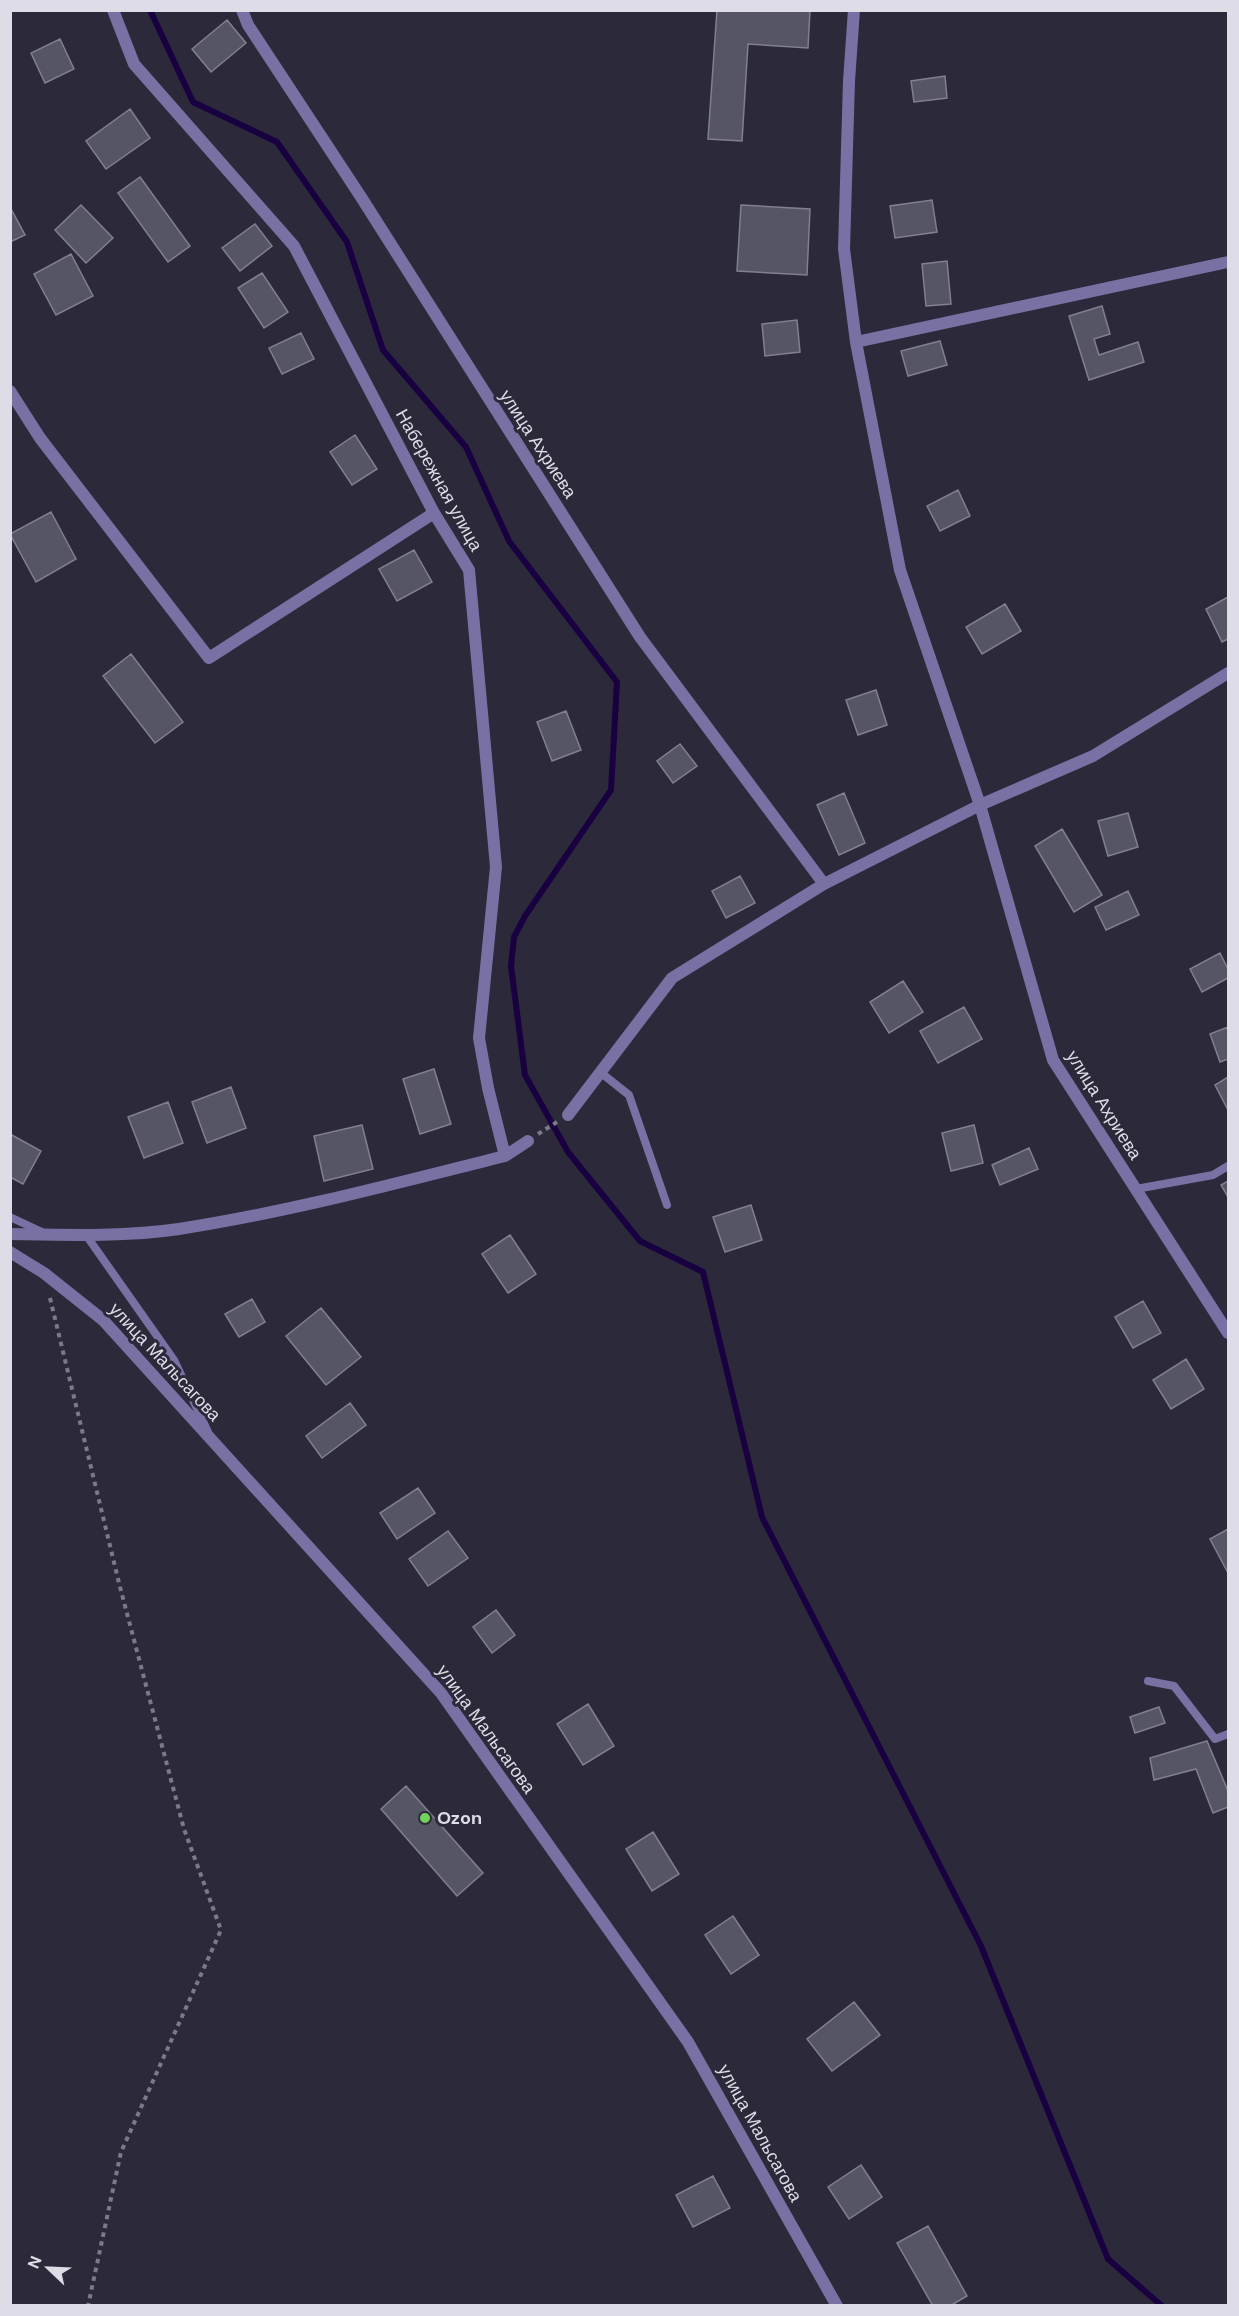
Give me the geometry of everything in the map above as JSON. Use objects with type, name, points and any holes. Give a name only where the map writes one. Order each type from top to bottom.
[{"type":"street","name":"Набережная улица","points":[[113,10],[134,64],[294,246],[434,513],[469,570],[496,867],[479,1038],[488,1088],[505,1156]]},
{"type":"street","name":"улица Ахриева","points":[[242,10],[249,25],[640,637],[824,884]]},
{"type":"street","name":"улица Ахриева","points":[[854,10],[849,81],[844,249],[856,342],[900,570],[980,805],[1053,1060],[1228,1334]]},
{"type":"street","points":[[856,342],[1228,262]]},
{"type":"street","points":[[10,391],[40,438],[209,658],[434,513]]},
{"type":"street","points":[[568,1115],[672,978],[824,884],[980,805],[1093,756],[1228,673]]},
{"type":"street","points":[[10,1234],[86,1235],[178,1229],[304,1205],[505,1156],[528,1141]]},
{"type":"street","name":"улица Мальсагова","points":[[10,1252],[44,1273],[103,1320],[441,1693],[688,2042],[837,2306]]},
{"type":"lane","points":[[600,1072],[629,1095],[667,1205]]},
{"type":"lane","points":[[1136,1189],[1213,1175],[1228,1166]]},
{"type":"lane","points":[[10,1217],[47,1234]]},
{"type":"lane","points":[[86,1235],[174,1360],[211,1438]]},
{"type":"lane","points":[[1148,1681],[1174,1686],[1215,1739],[1228,1734]]},
{"type":"path","points":[[528,1141],[568,1115]]},
{"type":"path","points":[[44,1273],[120,1587],[184,1829],[221,1930],[121,2152],[88,2306]]},
{"type":"building","points":[[717,10],[810,10],[808,48],[748,44],[742,141],[708,139]]},
{"type":"building","points":[[227,20],[246,43],[211,72],[192,49]]},
{"type":"building","points":[[60,39],[74,69],[45,83],[31,53]]},
{"type":"building","points":[[945,76],[947,98],[914,102],[911,81]]},
{"type":"building","points":[[130,109],[150,138],[106,169],[86,141]]},
{"type":"building","points":[[140,177],[190,246],[168,262],[118,193]]},
{"type":"building","points":[[932,200],[937,232],[895,238],[890,206]]},
{"type":"building","points":[[81,205],[113,238],[86,263],[55,230]]},
{"type":"building","points":[[741,205],[810,209],[807,275],[737,271]]},
{"type":"building","points":[[10,207],[25,235],[10,242]]},
{"type":"building","points":[[255,224],[272,246],[240,271],[222,248]]},
{"type":"building","points":[[71,254],[93,296],[56,315],[34,274]]},
{"type":"building","points":[[947,261],[951,304],[926,306],[922,264]]},
{"type":"building","points":[[262,273],[288,312],[264,328],[238,288]]},
{"type":"building","points":[[1102,306],[1110,334],[1094,339],[1099,355],[1138,342],[1144,362],[1089,380],[1069,316]]},
{"type":"building","points":[[797,320],[800,352],[765,356],[762,324]]},
{"type":"building","points":[[301,333],[314,359],[282,374],[269,348]]},
{"type":"building","points":[[940,341],[947,365],[908,376],[901,351]]},
{"type":"building","points":[[355,435],[377,469],[352,485],[330,452]]},
{"type":"building","points":[[958,490],[970,516],[940,531],[927,506]]},
{"type":"building","points":[[51,512],[76,559],[36,582],[10,534]]},
{"type":"building","points":[[414,550],[432,582],[397,601],[379,569]]},
{"type":"building","points":[[1228,597],[1228,639],[1222,642],[1206,609]]},
{"type":"building","points":[[1005,604],[1021,631],[982,654],[966,627]]},
{"type":"building","points":[[131,654],[183,722],[155,743],[103,676]]},
{"type":"building","points":[[876,690],[887,725],[858,735],[846,700]]},
{"type":"building","points":[[566,711],[581,750],[552,761],[537,722]]},
{"type":"building","points":[[680,744],[697,766],[673,783],[657,761]]},
{"type":"building","points":[[844,793],[865,843],[839,855],[817,805]]},
{"type":"building","points":[[1128,813],[1138,847],[1108,856],[1098,821]]},
{"type":"building","points":[[1062,829],[1102,895],[1074,912],[1035,846]]},
{"type":"building","points":[[740,876],[755,903],[726,918],[712,891]]},
{"type":"building","points":[[1128,891],[1139,915],[1106,930],[1095,907]]},
{"type":"building","points":[[1220,953],[1228,969],[1228,978],[1202,992],[1190,969]]},
{"type":"building","points":[[903,981],[923,1012],[889,1033],[870,1002]]},
{"type":"building","points":[[964,1007],[982,1039],[938,1063],[920,1031]]},
{"type":"building","points":[[1228,1027],[1228,1059],[1220,1062],[1210,1034]]},
{"type":"building","points":[[434,1069],[451,1124],[420,1134],[403,1079]]},
{"type":"building","points":[[1228,1077],[1228,1110],[1215,1085]]},
{"type":"building","points":[[231,1087],[246,1128],[207,1143],[192,1102]]},
{"type":"building","points":[[168,1102],[183,1143],[144,1158],[128,1117]]},
{"type":"building","points":[[362,1125],[373,1169],[324,1181],[314,1136]]},
{"type":"building","points":[[974,1125],[983,1163],[951,1171],[942,1133]]},
{"type":"building","points":[[10,1134],[41,1151],[23,1184],[10,1177]]},
{"type":"building","points":[[1029,1148],[1038,1169],[1000,1185],[992,1165]]},
{"type":"building","points":[[1228,1181],[1228,1197],[1221,1185]]},
{"type":"building","points":[[751,1205],[762,1240],[725,1252],[713,1217]]},
{"type":"building","points":[[510,1235],[536,1274],[508,1293],[482,1254]]},
{"type":"building","points":[[252,1299],[265,1322],[239,1337],[225,1314]]},
{"type":"building","points":[[1143,1301],[1161,1333],[1133,1348],[1115,1317]]},
{"type":"building","points":[[321,1308],[361,1357],[326,1385],[286,1336]]},
{"type":"building","points":[[1186,1359],[1204,1389],[1171,1409],[1153,1380]]},
{"type":"building","points":[[350,1403],[366,1425],[322,1458],[306,1436]]},
{"type":"building","points":[[418,1488],[435,1513],[397,1539],[380,1513]]},
{"type":"building","points":[[1228,1529],[1228,1573],[1210,1539]]},
{"type":"building","points":[[448,1531],[468,1558],[428,1586],[409,1559]]},
{"type":"building","points":[[496,1610],[515,1635],[492,1653],[473,1627]]},
{"type":"building","points":[[588,1704],[614,1746],[583,1765],[557,1724]]},
{"type":"building","points":[[1159,1707],[1165,1723],[1135,1733],[1130,1717]]},
{"type":"building","points":[[1207,1741],[1228,1791],[1228,1807],[1213,1813],[1196,1769],[1154,1780],[1150,1758]]},
{"type":"building","points":[[406,1786],[483,1873],[457,1896],[381,1809]]},
{"type":"building","points":[[653,1832],[679,1874],[652,1891],[626,1849]]},
{"type":"building","points":[[733,1916],[759,1955],[731,1974],[705,1935]]},
{"type":"building","points":[[854,2002],[880,2035],[832,2071],[807,2039]]},
{"type":"building","points":[[861,2165],[882,2197],[849,2219],[828,2187]]},
{"type":"building","points":[[713,2176],[730,2208],[693,2227],[676,2195]]},
{"type":"building","points":[[928,2226],[967,2296],[950,2306],[933,2306],[897,2243]]},
{"type":"waterway","points":[[150,10],[193,102],[277,142],[347,242],[383,350],[466,447],[509,541],[617,682],[611,790],[525,916],[514,937],[511,966],[525,1075],[568,1152],[640,1241],[703,1272],[762,1517],[981,1946],[1108,2259],[1162,2306]]},
{"type":"place","name":"Ozon","points":[[425,1818]]}]
